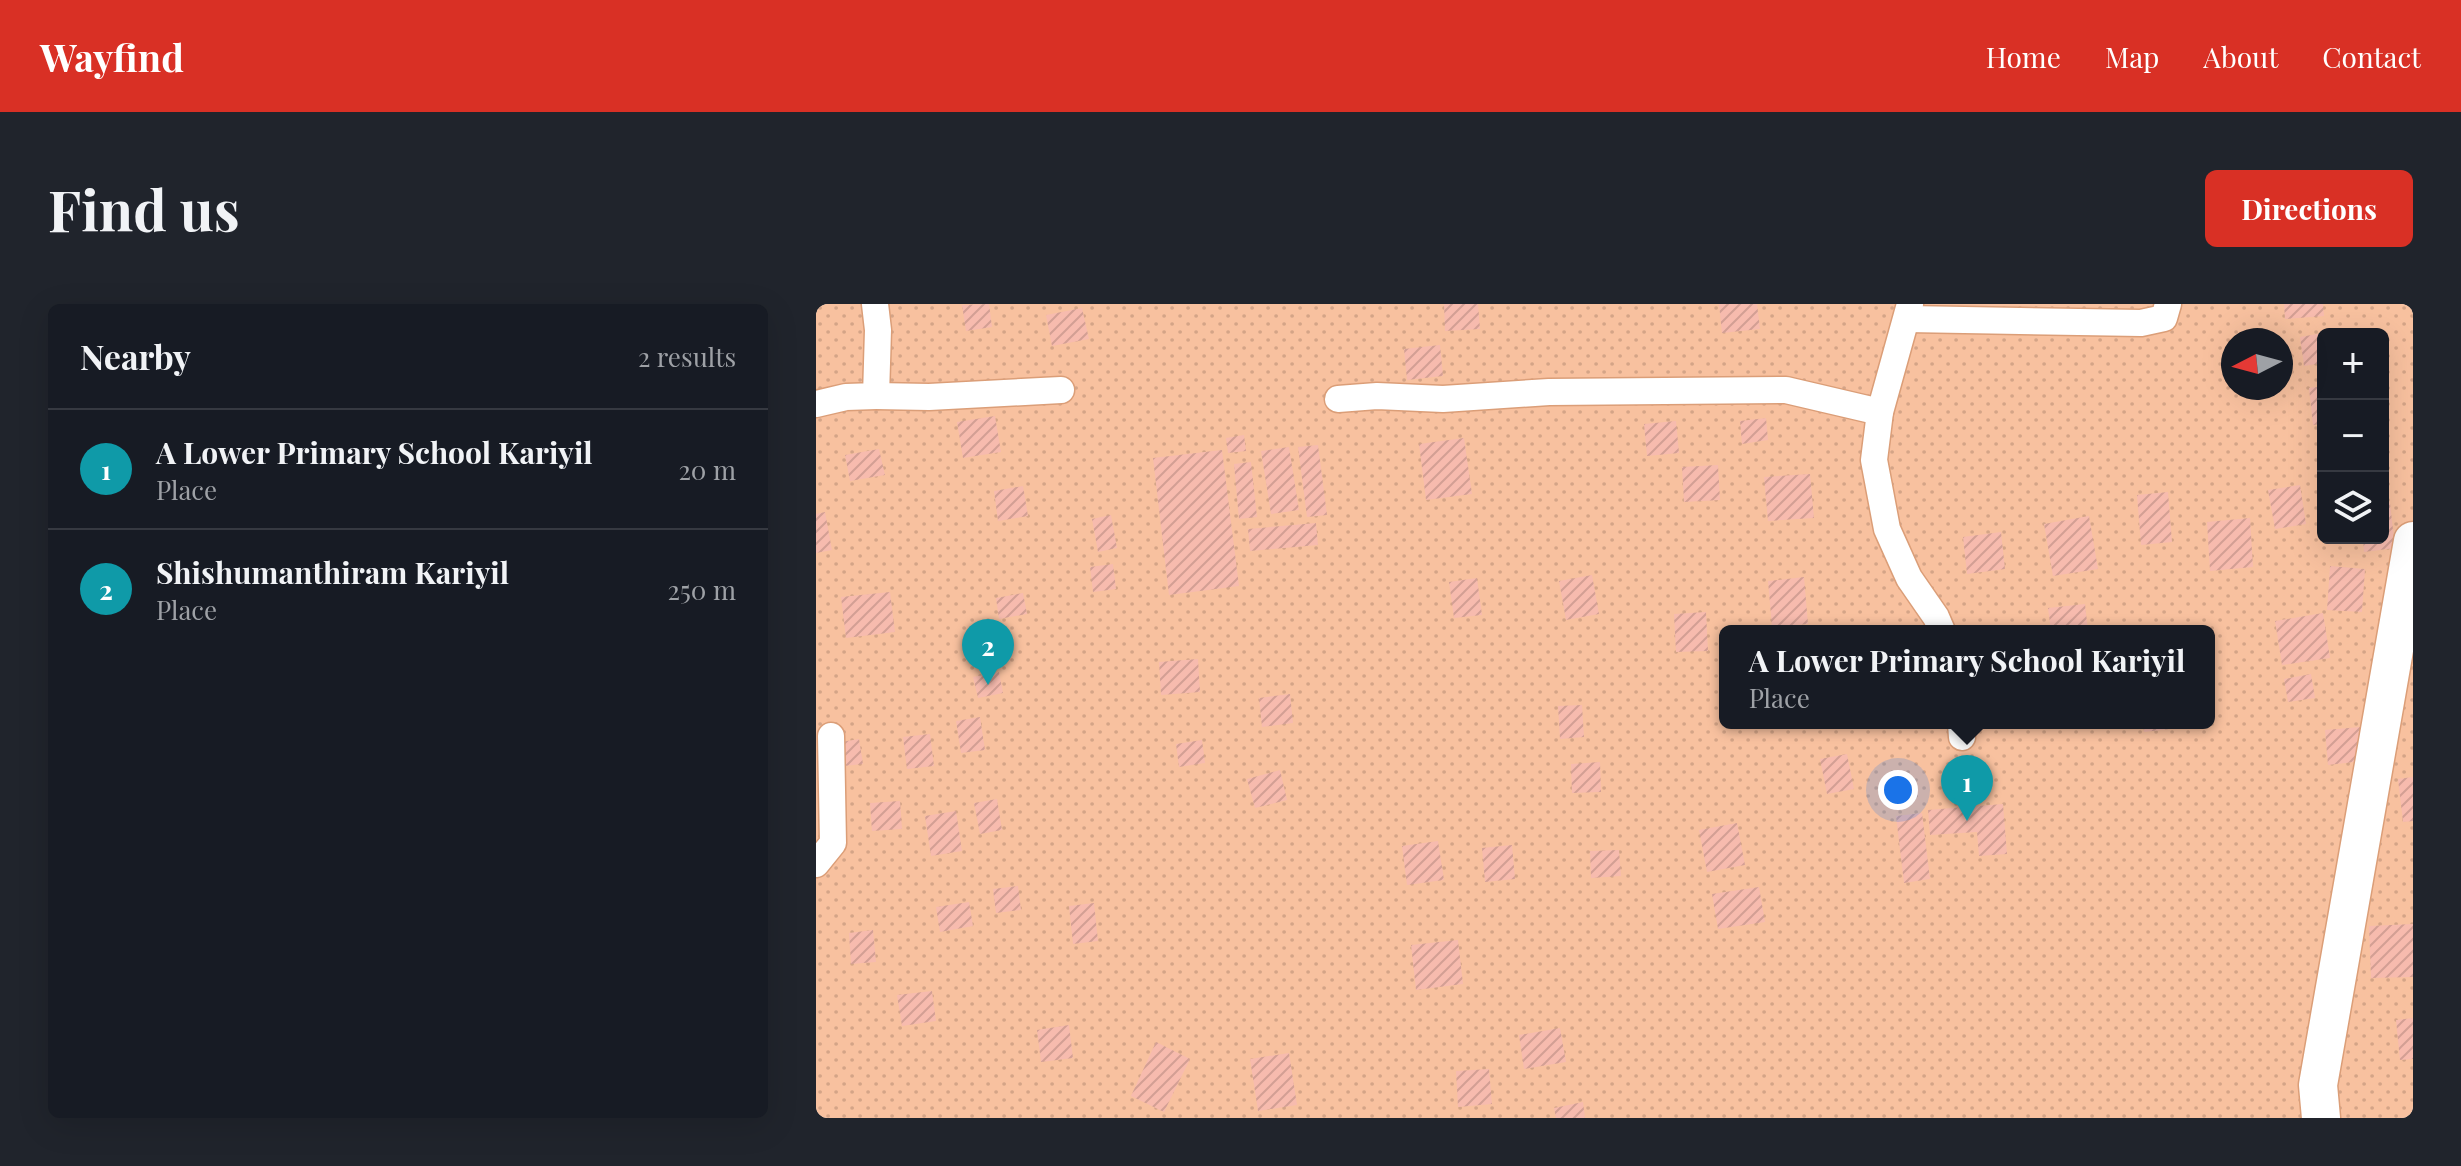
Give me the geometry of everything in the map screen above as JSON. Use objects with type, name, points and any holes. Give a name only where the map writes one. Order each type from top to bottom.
[{"type":"street","points":[[875,304],[878,330],[876,396]]},
{"type":"street","points":[[1939,625],[1909,578],[1887,529],[1874,460],[1880,412],[1909,312],[2141,323],[2164,318],[2168,304]]},
{"type":"street","points":[[816,404],[846,397],[929,397],[1061,390]]},
{"type":"street","points":[[1338,399],[1377,396],[1443,399],[1549,392],[1786,390],[1880,412]]},
{"type":"street","points":[[2321,1118],[2318,1085],[2413,541]]},
{"type":"street","points":[[816,864],[833,843],[831,736]]},
{"type":"shaded area","points":[[816,304],[2413,304],[2413,1118],[816,1118]]},
{"type":"building","points":[[989,304],[992,327],[966,331],[962,305]]},
{"type":"building","points":[[1444,304],[1478,304],[1480,329],[1445,331]]},
{"type":"building","points":[[1719,304],[1757,304],[1760,329],[1722,333]]},
{"type":"building","points":[[2284,304],[2323,304],[2324,316],[2285,319]]},
{"type":"building","points":[[1082,308],[1089,339],[1052,346],[1046,315]]},
{"type":"building","points":[[2317,334],[2317,364],[2304,366],[2300,337]]},
{"type":"building","points":[[1440,345],[1443,376],[1407,380],[1404,349]]},
{"type":"building","points":[[2317,387],[2317,425],[2313,425],[2309,388]]},
{"type":"building","points":[[995,416],[1001,452],[963,458],[957,422]]},
{"type":"building","points":[[1766,418],[1768,440],[1742,444],[1740,421]]},
{"type":"building","points":[[1676,421],[1679,453],[1647,456],[1644,424]]},
{"type":"building","points":[[1244,435],[1246,451],[1228,453],[1226,438]]},
{"type":"building","points":[[1464,438],[1472,494],[1426,500],[1419,444]]},
{"type":"building","points":[[1318,445],[1327,515],[1307,517],[1298,447]]},
{"type":"building","points":[[1289,447],[1299,510],[1271,514],[1261,451]]},
{"type":"building","points":[[879,449],[885,475],[850,481],[845,455]]},
{"type":"building","points":[[1222,450],[1239,586],[1169,595],[1153,458]]},
{"type":"building","points":[[1251,462],[1257,517],[1239,519],[1234,464]]},
{"type":"building","points":[[1718,465],[1720,500],[1684,502],[1682,467]]},
{"type":"building","points":[[1810,474],[1814,518],[1768,521],[1764,477]]},
{"type":"building","points":[[2300,485],[2306,524],[2275,529],[2268,490]]},
{"type":"building","points":[[1023,486],[1028,516],[998,521],[994,491]]},
{"type":"building","points":[[2168,492],[2172,542],[2141,545],[2137,495]]},
{"type":"building","points":[[2389,503],[2395,548],[2364,552],[2363,544],[2389,544]]},
{"type":"building","points":[[825,512],[832,550],[816,553],[816,514]]},
{"type":"building","points":[[1111,515],[1117,548],[1098,552],[1092,519]]},
{"type":"building","points":[[2089,516],[2098,569],[2053,576],[2044,524]]},
{"type":"building","points":[[2250,518],[2253,567],[2210,571],[2207,522]]},
{"type":"building","points":[[1316,523],[1318,545],[1250,551],[1248,529]]},
{"type":"building","points":[[2001,532],[2005,569],[1967,574],[1963,537]]},
{"type":"building","points":[[1113,564],[1116,589],[1093,592],[1090,567]]},
{"type":"building","points":[[2330,566],[2365,569],[2362,612],[2327,610]]},
{"type":"building","points":[[1592,575],[1599,614],[1566,620],[1559,581]]},
{"type":"building","points":[[1804,577],[1808,624],[1772,625],[1768,581]]},
{"type":"building","points":[[1477,578],[1482,615],[1454,618],[1449,582]]},
{"type":"building","points":[[890,592],[895,632],[846,638],[841,597]]},
{"type":"building","points":[[1023,593],[1027,614],[999,619],[996,598]]},
{"type":"building","points":[[2085,604],[2087,625],[2050,625],[2048,608]]},
{"type":"building","points":[[1706,612],[1708,651],[1676,652],[1674,614]]},
{"type":"building","points":[[2323,613],[2330,658],[2282,665],[2275,621]]},
{"type":"building","points":[[1198,659],[1200,692],[1161,695],[1159,662]]},
{"type":"building","points":[[999,672],[1003,693],[978,698],[973,677]]},
{"type":"building","points":[[2311,674],[2315,698],[2288,702],[2284,679]]},
{"type":"building","points":[[1290,694],[1293,723],[1262,727],[1259,698]]},
{"type":"building","points":[[1582,705],[1584,737],[1560,739],[1558,706]]},
{"type":"building","points":[[980,717],[985,750],[961,753],[956,721]]},
{"type":"building","points":[[2360,727],[2363,761],[2328,765],[2325,730]]},
{"type":"building","points":[[930,734],[934,766],[907,769],[903,737]]},
{"type":"building","points":[[859,739],[863,764],[844,766],[841,742]]},
{"type":"building","points":[[1202,740],[1205,763],[1179,767],[1176,744]]},
{"type":"building","points":[[1847,754],[1854,789],[1827,794],[1820,759]]},
{"type":"building","points":[[1600,762],[1601,792],[1572,793],[1571,764]]},
{"type":"building","points":[[1280,770],[1287,800],[1255,808],[1247,779]]},
{"type":"building","points":[[1987,771],[1990,795],[1961,800],[1957,775]]},
{"type":"building","points":[[2413,777],[2413,821],[2403,822],[2398,779]]},
{"type":"building","points":[[997,799],[1002,830],[980,834],[974,803]]},
{"type":"building","points":[[900,801],[902,829],[872,831],[870,803]]},
{"type":"building","points":[[2003,804],[2007,854],[1979,856],[1977,832],[1930,835],[1928,810]]},
{"type":"building","points":[[956,811],[962,851],[931,856],[925,816]]},
{"type":"building","points":[[1922,813],[1930,879],[1904,883],[1896,816]]},
{"type":"building","points":[[1737,823],[1745,865],[1707,872],[1699,830]]},
{"type":"building","points":[[1438,841],[1444,880],[1407,885],[1402,846]]},
{"type":"building","points":[[1512,845],[1515,879],[1485,882],[1482,848]]},
{"type":"building","points":[[1619,850],[1621,876],[1591,878],[1590,851]]},
{"type":"building","points":[[1018,886],[1021,910],[996,913],[993,889]]},
{"type":"building","points":[[1759,887],[1765,922],[1718,929],[1712,894]]},
{"type":"building","points":[[969,902],[973,926],[940,932],[936,907]]},
{"type":"building","points":[[1094,903],[1098,941],[1073,944],[1069,906]]},
{"type":"building","points":[[2413,924],[2413,977],[2371,978],[2369,926]]},
{"type":"building","points":[[873,930],[876,962],[851,964],[849,933]]},
{"type":"building","points":[[1458,940],[1463,984],[1416,990],[1411,945]]},
{"type":"building","points":[[932,991],[936,1021],[902,1026],[897,995]]},
{"type":"building","points":[[2413,1018],[2413,1059],[2400,1060],[2396,1020]]},
{"type":"building","points":[[1069,1025],[1073,1058],[1041,1062],[1037,1030]]},
{"type":"building","points":[[1560,1028],[1566,1062],[1524,1069],[1519,1035]]},
{"type":"building","points":[[1156,1042],[1190,1059],[1164,1112],[1131,1096]]},
{"type":"building","points":[[1289,1053],[1297,1105],[1258,1111],[1250,1059]]},
{"type":"building","points":[[1489,1069],[1492,1104],[1458,1107],[1456,1071]]},
{"type":"building","points":[[1583,1102],[1585,1118],[1556,1118],[1554,1108]]},
{"type":"place","name":"Shishumanthiram Kariyil","points":[[988,685]]},
{"type":"place","name":"A Lower Primary School Kariyil","points":[[1967,821]]}]
